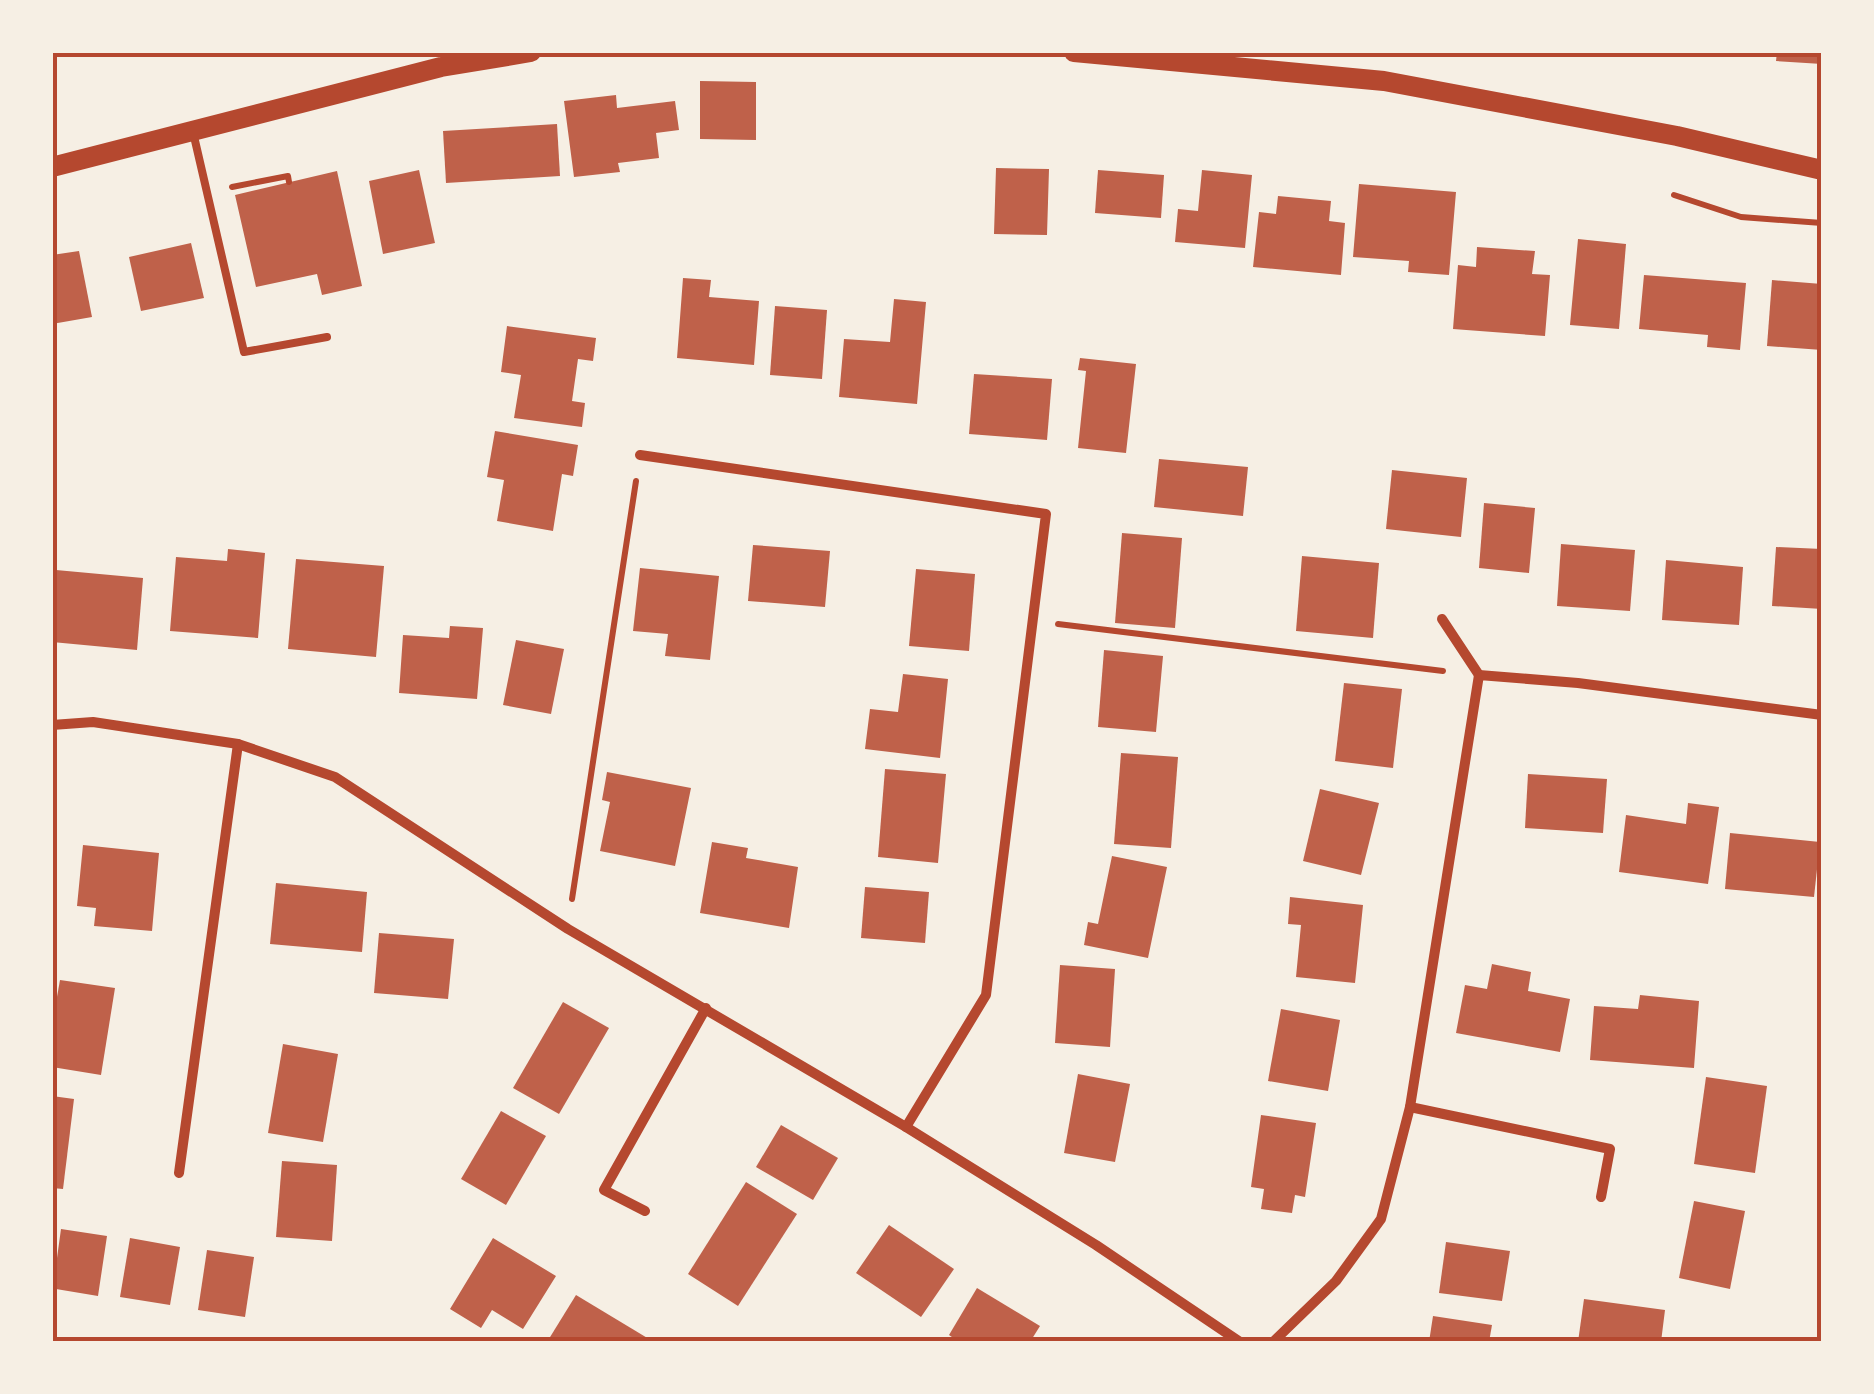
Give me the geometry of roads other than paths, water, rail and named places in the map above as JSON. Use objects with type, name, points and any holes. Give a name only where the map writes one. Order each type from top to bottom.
[{"type":"main road","points":[[52,167],[442,67],[531,52]]},
{"type":"main road","points":[[1074,52],[1384,81],[1677,136],[1822,170]]},
{"type":"street","points":[[640,455],[1046,514],[986,996],[906,1126]]},
{"type":"street","points":[[1273,1342],[1336,1281],[1382,1220],[1410,1107],[1479,675],[1442,619]]},
{"type":"street","points":[[1479,675],[1822,714]]},
{"type":"street","points":[[52,725],[93,722],[238,744],[335,777],[568,929],[906,1126],[1096,1245],[1240,1342]]},
{"type":"street","points":[[179,1173],[238,744]]},
{"type":"street","points":[[645,1212],[604,1190],[706,1008]]},
{"type":"street","points":[[1410,1107],[1610,1149],[1600,1197]]},
{"type":"lane","points":[[193,132],[244,352],[327,337]]}]
